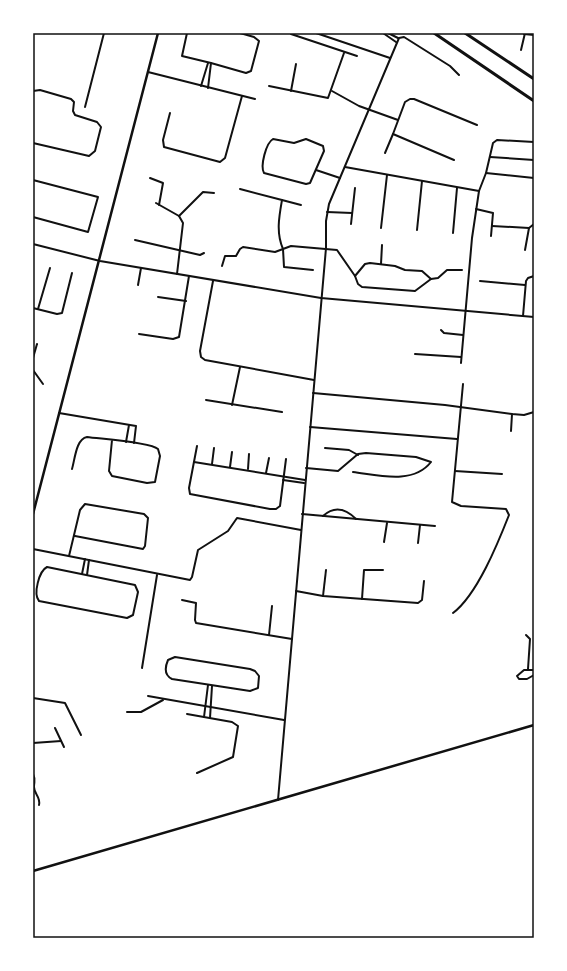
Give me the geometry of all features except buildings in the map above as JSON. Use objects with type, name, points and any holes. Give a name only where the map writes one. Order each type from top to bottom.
[{"type":"main road","points":[[434,33],[534,101]]},
{"type":"main road","points":[[465,33],[534,79]]},
{"type":"street","points":[[85,108],[104,33]]},
{"type":"street","points":[[33,514],[100,261],[158,33]]},
{"type":"street","points":[[187,33],[182,56],[246,73],[251,71],[259,41],[254,37],[240,33]]},
{"type":"street","points":[[316,33],[390,58]]},
{"type":"street","points":[[383,33],[396,42]]},
{"type":"street","points":[[388,33],[398,38],[404,37],[450,66],[459,75]]},
{"type":"street","points":[[291,34],[344,53],[357,56]]},
{"type":"street","points":[[521,50],[525,34],[534,35]]},
{"type":"street","points":[[278,800],[304,483],[326,248],[327,212],[398,38]]},
{"type":"street","points":[[269,86],[326,98],[332,91],[344,53]]},
{"type":"street","points":[[201,86],[208,63]]},
{"type":"street","points":[[208,88],[211,64]]},
{"type":"street","points":[[291,91],[296,64]]},
{"type":"street","points":[[148,72],[255,99]]},
{"type":"street","points":[[33,91],[40,90],[70,99],[74,102],[74,114],[97,122],[101,127],[95,151],[89,156],[33,143]]},
{"type":"street","points":[[332,91],[369,110],[398,120]]},
{"type":"street","points":[[170,113],[163,146],[215,162],[222,162],[225,158],[242,96]]},
{"type":"street","points":[[385,153],[405,102],[412,99],[477,125]]},
{"type":"street","points":[[393,134],[454,160]]},
{"type":"street","points":[[275,139],[296,143],[305,139],[322,145],[324,149],[316,170],[311,182],[307,184],[264,173],[262,168],[269,142],[275,139]]},
{"type":"street","points":[[461,363],[470,254],[476,209],[479,191],[486,174],[492,144],[495,140],[534,142]]},
{"type":"street","points":[[490,157],[534,160]]},
{"type":"street","points":[[345,167],[479,191]]},
{"type":"street","points":[[316,170],[340,178]]},
{"type":"street","points":[[486,174],[534,178]]},
{"type":"street","points":[[381,228],[386,175]]},
{"type":"street","points":[[150,178],[163,183],[158,204],[179,216],[183,223],[177,274]]},
{"type":"street","points":[[33,180],[98,197],[88,232],[33,217]]},
{"type":"street","points":[[418,230],[422,181]]},
{"type":"street","points":[[351,224],[355,188]]},
{"type":"street","points":[[453,233],[457,188]]},
{"type":"street","points":[[240,189],[301,205]]},
{"type":"street","points":[[179,216],[203,192],[214,193]]},
{"type":"street","points":[[282,200],[279,238],[283,249],[284,267],[312,270]]},
{"type":"street","points":[[476,209],[493,213],[491,236]]},
{"type":"street","points":[[327,212],[352,213]]},
{"type":"street","points":[[525,250],[529,228],[534,224]]},
{"type":"street","points":[[492,226],[529,228]]},
{"type":"street","points":[[135,240],[200,255],[204,252]]},
{"type":"street","points":[[33,244],[100,261],[321,298],[534,317]]},
{"type":"street","points":[[381,264],[382,245]]},
{"type":"street","points":[[222,266],[225,256],[236,256],[240,248],[243,247],[275,252],[290,246],[326,248],[337,250],[340,253],[343,261],[355,276],[358,284],[362,287],[412,291],[418,289],[431,280],[438,278],[447,270],[462,270]]},
{"type":"street","points":[[355,276],[366,263],[396,266],[407,271],[422,271],[431,280]]},
{"type":"street","points":[[38,309],[50,268]]},
{"type":"street","points":[[138,285],[141,268]]},
{"type":"street","points":[[33,308],[57,314],[62,313],[72,273]]},
{"type":"street","points":[[139,334],[177,339],[180,333],[189,276]]},
{"type":"street","points":[[523,316],[525,285],[528,278],[534,276]]},
{"type":"street","points":[[213,281],[200,352],[200,355],[205,360],[314,380]]},
{"type":"street","points":[[480,281],[525,285]]},
{"type":"street","points":[[158,297],[186,301]]},
{"type":"street","points":[[441,330],[443,333],[463,335]]},
{"type":"street","points":[[33,358],[37,344]]},
{"type":"street","points":[[415,354],[462,357]]},
{"type":"street","points":[[232,405],[240,367]]},
{"type":"street","points":[[33,370],[43,384]]},
{"type":"street","points":[[453,613],[461,605],[478,580],[494,551],[509,515],[507,510],[504,508],[461,506],[453,503],[452,498],[463,384]]},
{"type":"street","points":[[313,393],[512,414],[524,415],[534,412]]},
{"type":"street","points":[[206,400],[282,412]]},
{"type":"street","points":[[59,413],[136,426],[134,443]]},
{"type":"street","points":[[511,431],[512,414]]},
{"type":"street","points":[[126,442],[129,425]]},
{"type":"street","points":[[310,427],[457,439]]},
{"type":"street","points":[[72,469],[82,438],[87,437],[112,440],[134,443],[153,446],[160,452],[154,482],[148,483],[112,476],[109,471],[112,440]]},
{"type":"street","points":[[197,446],[189,491],[193,496],[276,509],[280,506],[286,459]]},
{"type":"street","points":[[212,464],[214,448]]},
{"type":"street","points":[[325,448],[349,450],[358,455]]},
{"type":"street","points":[[230,467],[232,452]]},
{"type":"street","points":[[306,468],[338,471],[358,455],[366,453],[412,457],[431,462],[422,471],[407,477],[352,472]]},
{"type":"street","points":[[248,470],[249,454]]},
{"type":"street","points":[[266,473],[269,458]]},
{"type":"street","points":[[194,462],[305,480]]},
{"type":"street","points":[[455,471],[502,474]]},
{"type":"street","points":[[283,480],[304,483]]},
{"type":"street","points":[[69,556],[80,510],[85,504],[144,514],[148,518],[145,546],[143,549],[75,536]]},
{"type":"street","points":[[323,516],[331,510],[345,510],[357,520]]},
{"type":"street","points":[[302,514],[386,523],[435,526]]},
{"type":"street","points":[[33,549],[157,575],[191,580],[198,550],[228,531],[237,518],[301,530]]},
{"type":"street","points":[[384,542],[386,523]]},
{"type":"street","points":[[418,543],[420,525]]},
{"type":"street","points":[[82,574],[85,559]]},
{"type":"street","points":[[87,575],[90,560]]},
{"type":"street","points":[[45,568],[82,574],[135,586],[138,592],[133,615],[127,618],[42,603],[37,599],[41,573],[45,568]]},
{"type":"street","points":[[323,596],[326,570]]},
{"type":"street","points":[[362,599],[364,570],[383,570]]},
{"type":"street","points":[[142,668],[157,575]]},
{"type":"street","points":[[296,591],[323,596],[420,603],[422,600],[424,581]]},
{"type":"street","points":[[182,600],[196,603],[196,623],[292,639]]},
{"type":"street","points":[[269,635],[272,606]]},
{"type":"street","points":[[526,635],[530,639],[528,669]]},
{"type":"street","points":[[174,656],[250,669],[255,671],[259,676],[258,688],[252,691],[212,686],[170,678],[166,671],[168,660],[174,656]]},
{"type":"street","points":[[534,670],[528,669],[517,674],[518,678],[527,679],[534,675]]},
{"type":"street","points":[[204,717],[208,685]]},
{"type":"street","points":[[210,718],[212,686]]},
{"type":"street","points":[[148,696],[284,720]]},
{"type":"street","points":[[33,698],[65,703],[81,735]]},
{"type":"street","points":[[127,712],[140,712],[164,699]]},
{"type":"street","points":[[187,714],[232,722],[238,726],[234,753],[228,760],[197,773]]},
{"type":"street","points":[[33,870],[534,725]]},
{"type":"street","points":[[55,728],[64,747]]},
{"type":"street","points":[[33,743],[61,741]]},
{"type":"street","points":[[33,774],[36,780],[34,788],[40,800],[39,806]]}]
